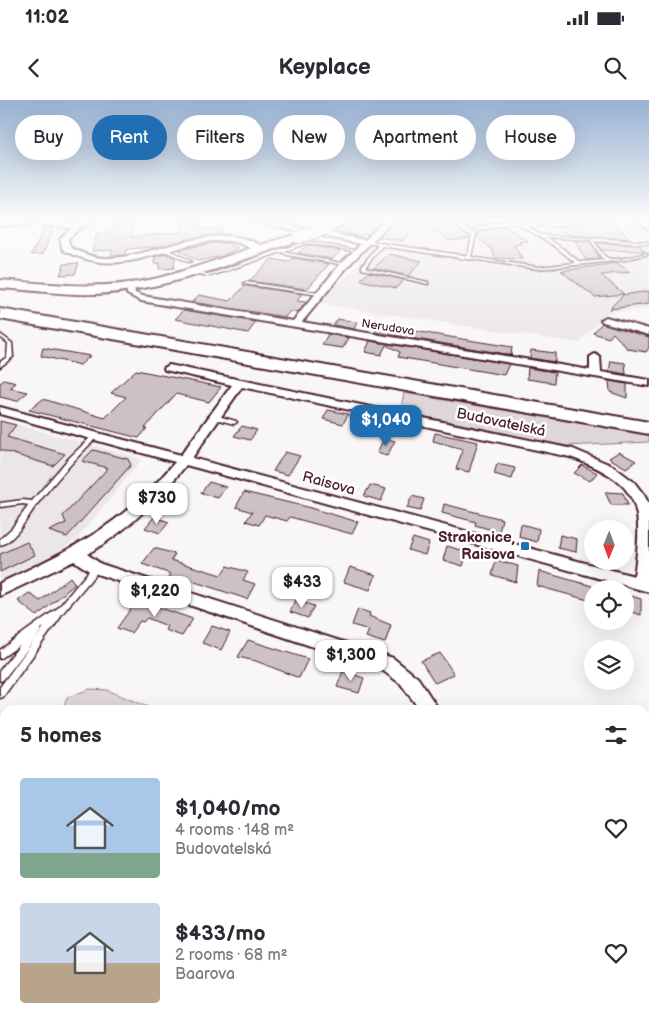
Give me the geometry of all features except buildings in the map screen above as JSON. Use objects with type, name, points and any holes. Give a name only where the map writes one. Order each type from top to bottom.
[{"type":"main road","points":[[0,314],[649,428]]},
{"type":"street","points":[[2,285],[70,290],[130,286],[204,263]]},
{"type":"street","points":[[294,325],[345,264]]},
{"type":"street","name":"Nerudova","points":[[130,286],[132,294],[136,297],[649,383]]},
{"type":"street","points":[[606,320],[649,332]]},
{"type":"street","points":[[595,357],[596,374]]},
{"type":"street","name":"Budovatelská","points":[[169,368],[573,453],[599,463],[625,480],[636,492],[644,506],[647,519],[645,585]]},
{"type":"street","points":[[0,590],[75,554],[103,538],[134,515],[182,461],[239,383]]},
{"type":"street","name":"Raisova","points":[[0,410],[182,461],[645,585]]},
{"type":"street","points":[[75,554],[96,568],[387,664],[401,671],[413,682],[427,705]]},
{"type":"lane","points":[[187,263],[207,276],[239,263]]},
{"type":"lane","points":[[340,263],[345,264]]},
{"type":"lane","points":[[366,263],[364,269],[426,283]]},
{"type":"lane","points":[[501,263],[538,268],[588,263]]},
{"type":"lane","points":[[246,283],[319,294]]},
{"type":"lane","points":[[0,335],[10,343],[10,357],[0,365]]},
{"type":"lane","points":[[214,417],[234,422]]},
{"type":"lane","points":[[0,544],[14,533],[34,504],[75,455],[95,436]]},
{"type":"lane","points":[[0,505],[23,502],[34,504]]},
{"type":"lane","points":[[0,694],[61,610],[96,568]]},
{"type":"lane","points":[[0,655],[61,610]]},
{"type":"lane","points":[[0,677],[41,624]]},
{"type":"shaded area","points":[[358,263],[649,263],[649,309],[607,312],[579,343],[315,303],[353,270]]},
{"type":"shaded area","points":[[404,393],[649,435],[649,442],[566,446],[420,418],[401,407]]},
{"type":"shaded area","points":[[0,420],[142,459],[77,539],[21,576],[0,585]]},
{"type":"shaded area","points":[[90,689],[107,690],[143,705],[64,705],[68,697]]},
{"type":"place","name":"Strakonice, Raisova","points":[[525,546]]}]
